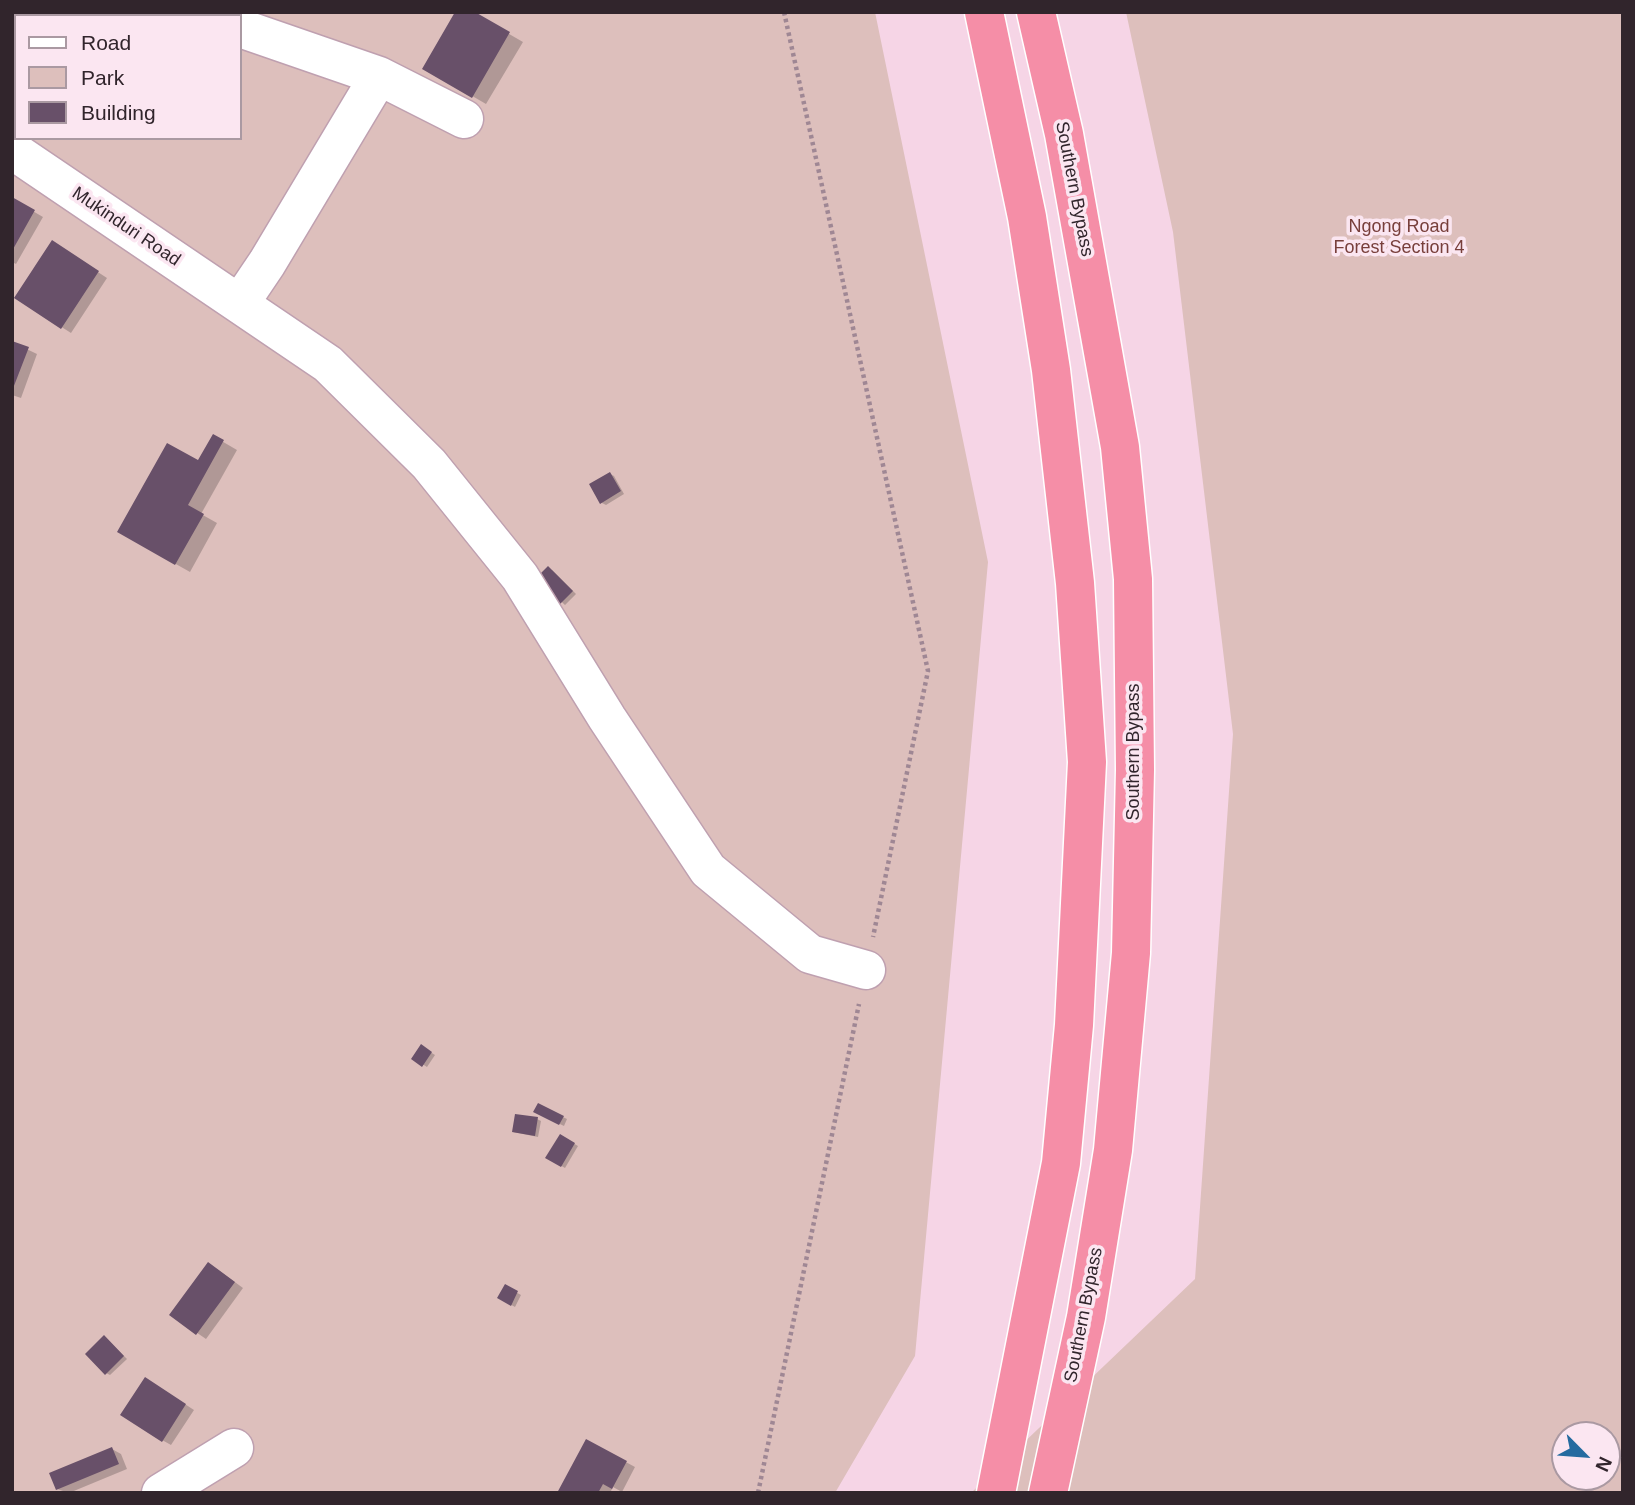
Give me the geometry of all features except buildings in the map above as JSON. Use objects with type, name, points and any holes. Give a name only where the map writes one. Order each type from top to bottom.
[{"type":"highway","points":[[984,12],[1027,217],[1051,370],[1075,583],[1087,762],[1074,1025],[1060,1163],[996,1493]]},
{"type":"highway","name":"Southern Bypass","points":[[1036,12],[1067,147],[1120,447],[1133,579],[1135,770],[1131,953],[1114,1150],[1086,1317],[1048,1493]]},
{"type":"street","points":[[242,29],[379,76],[464,119]]},
{"type":"street","points":[[240,303],[267,263],[379,76]]},
{"type":"street","name":"Mukinduri Road","points":[[12,150],[328,364],[429,464],[520,578],[607,718],[708,870],[810,954],[866,970]]},
{"type":"street","points":[[161,1493],[234,1448]]},
{"type":"path","points":[[758,1493],[928,671],[784,12]]},
{"type":"green space","points":[[12,12],[875,12],[988,562],[915,1356],[835,1493],[12,1493]]},
{"type":"green space","name":"Ngong Road Forest Section 4","points":[[1126,12],[1623,12],[1623,1493],[971,1493],[1195,1279],[1233,734],[1173,232]]}]
